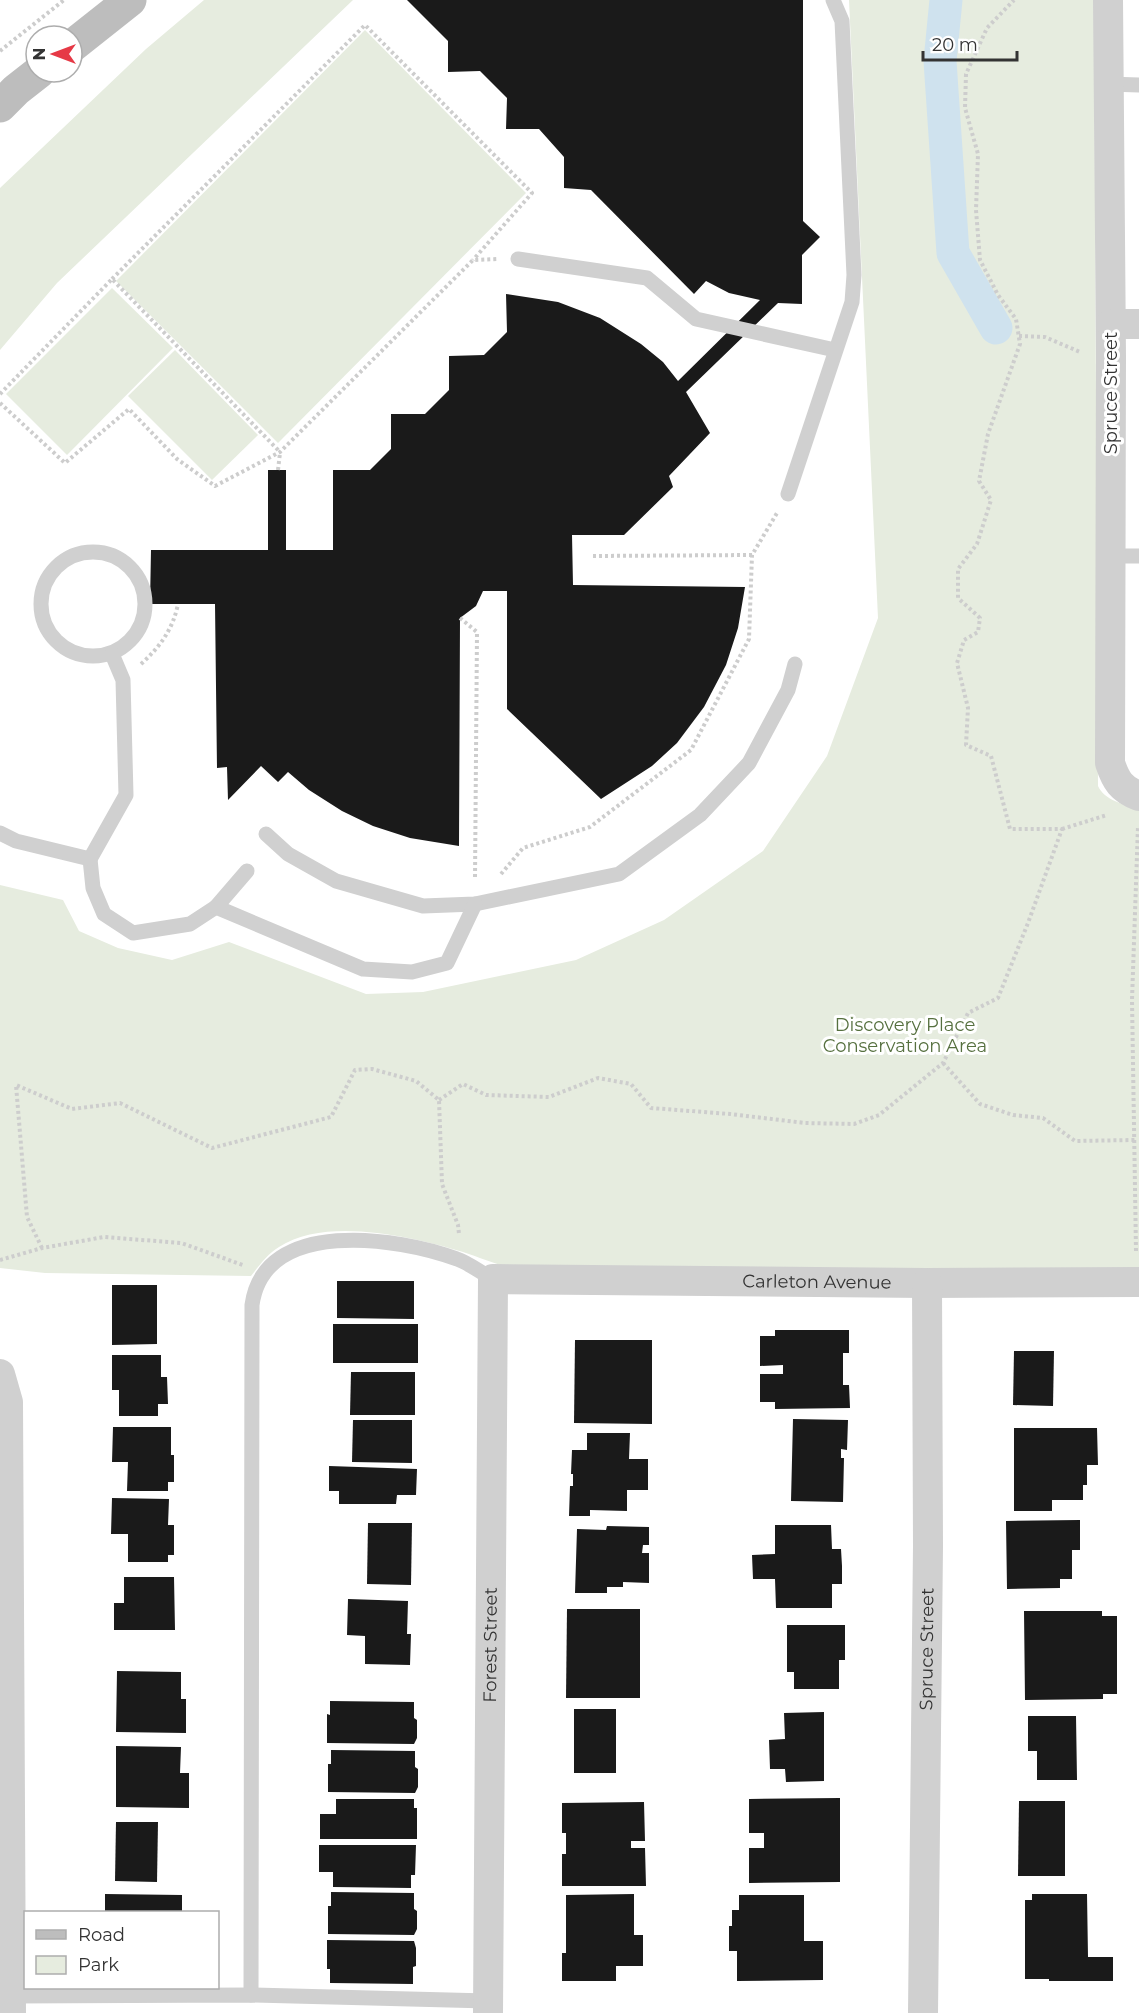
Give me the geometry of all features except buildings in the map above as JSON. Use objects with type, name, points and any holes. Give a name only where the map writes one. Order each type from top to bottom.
[{"type":"street","points":[[84,36],[130,0]]},
{"type":"street","name":"Spruce Street","points":[[1108,0],[1108,84],[1125,324],[1125,556],[1110,763],[1132,792]]},
{"type":"street","points":[[0,106],[24,84]]},
{"type":"street","name":"Carleton Avenue","points":[[493,1279],[927,1284],[1137,1282]]},
{"type":"street","name":"Forest Street","points":[[488,2007],[493,1279]]},
{"type":"street","name":"Spruce Street","points":[[923,2013],[928,1546],[927,1284]]},
{"type":"street","points":[[0,1374],[8,1402],[11,2004]]},
{"type":"lane","points":[[788,494],[852,302],[854,275],[842,21],[833,0]]},
{"type":"lane","points":[[1108,84],[1139,85]]},
{"type":"lane","points":[[518,259],[647,278],[696,320],[835,350]]},
{"type":"lane","points":[[83,552],[100,552],[117,557],[131,567],[141,581],[146,598],[145,616],[139,632],[127,645],[112,654],[95,657],[78,655],[62,647],[50,635],[43,619],[40,602],[44,584],[53,570],[67,559],[83,552]]},
{"type":"lane","points":[[112,654],[123,680],[126,795],[90,859],[93,888],[104,914],[133,933],[190,924],[216,907],[247,871]]},
{"type":"lane","points":[[266,834],[288,854],[336,881],[423,906],[475,904],[619,874],[700,815],[749,763],[788,690],[795,664]]},
{"type":"lane","points":[[0,834],[16,841],[90,859]]},
{"type":"lane","points":[[216,907],[363,969],[412,972],[447,963],[475,904]]},
{"type":"lane","points":[[250,1995],[252,1305],[254,1290],[264,1272],[285,1254],[315,1243],[332,1241],[394,1243],[458,1259],[493,1279]]},
{"type":"lane","points":[[11,2004],[250,1995],[488,2007]]},
{"type":"path","points":[[0,51],[64,0]]},
{"type":"path","points":[[1014,0],[987,28],[966,74],[965,108],[978,154],[976,210],[980,260],[998,295],[1016,319],[1020,344],[988,434],[979,481],[991,500],[976,544],[958,569],[958,598],[980,618],[978,632],[964,640],[957,663],[968,708],[966,745],[991,756],[1010,829],[1062,829],[1109,814],[1132,792]]},
{"type":"path","points":[[0,394],[366,25],[532,193],[473,260],[280,453],[215,486],[177,459],[129,409],[65,463],[0,404]]},
{"type":"path","points":[[473,260],[518,259]]},
{"type":"path","points":[[112,279],[280,453]]},
{"type":"path","points":[[1019,336],[1045,337],[1068,349],[1089,355]]},
{"type":"path","points":[[278,470],[280,453]]},
{"type":"path","points":[[475,904],[523,848],[590,827],[691,750],[749,639],[752,555],[788,494]]},
{"type":"path","points":[[593,556],[752,555]]},
{"type":"path","points":[[123,680],[158,648],[174,621],[178,604]]},
{"type":"path","points":[[460,618],[477,632],[475,904]]},
{"type":"path","points":[[1132,792],[1132,1000],[1137,1282]]},
{"type":"path","points":[[439,1100],[463,1084],[486,1095],[549,1096],[598,1078],[631,1084],[651,1108],[805,1123],[854,1124],[879,1115],[944,1062],[968,1013],[998,998],[1062,829]]},
{"type":"path","points":[[944,1062],[980,1104],[1013,1115],[1043,1118],[1075,1141],[1135,1140]]},
{"type":"path","points":[[42,1248],[27,1217],[16,1085],[72,1109],[120,1103],[212,1148],[331,1118],[355,1070],[372,1069],[416,1081],[439,1100],[442,1184],[458,1225],[458,1259]]},
{"type":"path","points":[[0,1260],[42,1248],[104,1238],[181,1243],[264,1272]]},
{"type":"green space","points":[[204,0],[353,0],[57,283],[0,350],[0,188],[146,49]]},
{"type":"green space","name":"Discovery Place Conservation Area","points":[[849,0],[1094,0],[1098,786],[1110,798],[1139,809],[1139,1268],[520,1269],[420,1241],[370,1232],[345,1231],[299,1238],[279,1247],[251,1276],[45,1273],[0,1268],[0,885],[63,900],[79,931],[118,948],[172,960],[229,942],[366,994],[423,992],[576,960],[664,920],[763,851],[827,756],[878,618]]},
{"type":"green space","points":[[365,30],[526,193],[278,443],[116,281]]},
{"type":"green space","points":[[112,288],[173,348],[67,455],[6,394]]},
{"type":"green space","points":[[175,350],[258,435],[212,480],[128,396]]},
{"type":"waterway","points":[[946,0],[940,61],[953,253],[996,328]]}]
